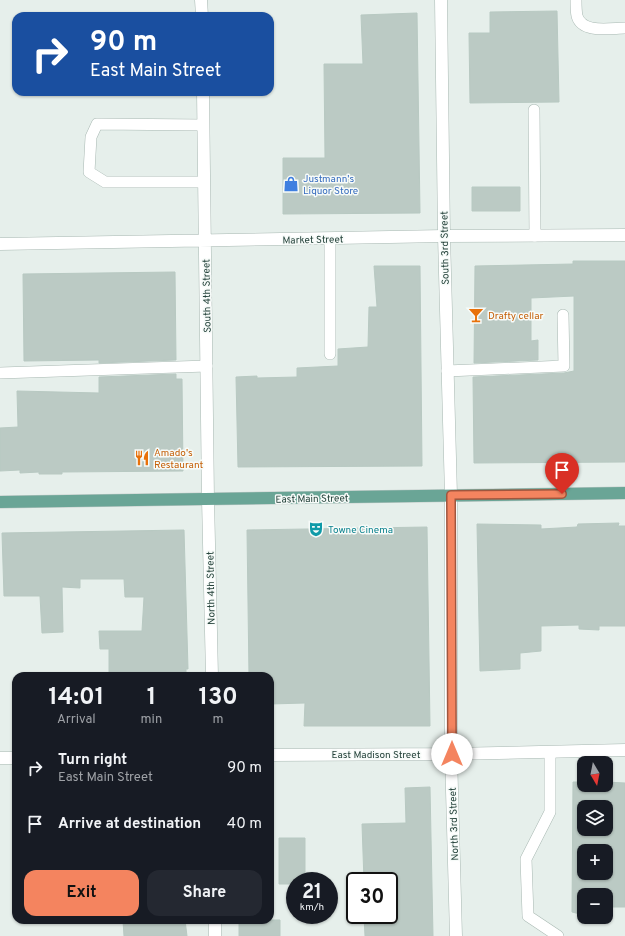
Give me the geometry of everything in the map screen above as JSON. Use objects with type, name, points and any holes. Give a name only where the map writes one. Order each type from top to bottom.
[{"type":"main road","name":"East Main Street","points":[[0,502],[625,493]]},
{"type":"street","points":[[201,0],[202,12]]},
{"type":"street","name":"South 3rd Street","points":[[441,0],[444,236],[451,495]]},
{"type":"street","name":"South 4th Street","points":[[203,96],[208,499]]},
{"type":"street","name":"Market Street","points":[[0,244],[444,236],[625,235]]},
{"type":"street","name":"North 3rd Street","points":[[451,495],[452,754],[456,936]]},
{"type":"street","name":"North 4th Street","points":[[208,499],[212,672]]},
{"type":"street","name":"East Madison Street","points":[[274,755],[452,754],[625,750]]},
{"type":"street","points":[[0,758],[12,758]]},
{"type":"street","points":[[215,924],[215,936]]},
{"type":"lane","points":[[576,0],[577,17],[582,24],[590,28],[625,28]]},
{"type":"lane","points":[[534,110],[535,236]]},
{"type":"lane","points":[[203,125],[97,124],[91,137],[89,172],[105,182],[204,182]]},
{"type":"lane","points":[[330,239],[330,354]]},
{"type":"lane","points":[[447,371],[564,366],[563,315]]},
{"type":"lane","points":[[0,373],[207,366]]},
{"type":"lane","points":[[550,752],[550,812],[526,858],[528,916],[558,936]]},
{"type":"building","points":[[557,11],[559,102],[470,103],[469,33],[490,33],[490,12]]},
{"type":"building","points":[[417,13],[420,213],[283,214],[283,158],[325,158],[324,64],[363,64],[361,15]]},
{"type":"building","points":[[472,187],[520,187],[520,211],[472,211]]},
{"type":"building","points":[[573,261],[625,261],[625,462],[474,463],[473,377],[564,373],[574,371],[574,296],[531,298],[531,341],[538,340],[538,360],[474,363],[475,266],[573,264]]},
{"type":"building","points":[[374,266],[420,266],[422,466],[238,467],[236,377],[297,377],[297,368],[338,366],[338,349],[368,347],[369,307],[377,307]]},
{"type":"building","points":[[175,272],[176,360],[99,363],[99,360],[24,361],[23,274]]},
{"type":"building","points":[[176,374],[176,379],[182,379],[183,471],[62,472],[62,474],[39,474],[39,472],[20,473],[20,470],[0,471],[0,428],[18,427],[17,391],[99,393],[99,377]]},
{"type":"building","points":[[619,523],[618,526],[625,526],[625,626],[599,626],[599,630],[579,629],[579,625],[541,626],[541,651],[520,653],[520,669],[480,671],[477,524],[541,525],[541,529],[577,527],[578,524]]},
{"type":"building","points":[[427,527],[430,726],[304,726],[305,703],[274,704],[274,672],[249,672],[247,530]]},
{"type":"building","points":[[184,530],[188,669],[186,669],[186,672],[109,672],[109,649],[100,649],[99,631],[142,631],[144,597],[125,597],[124,579],[80,579],[80,588],[62,587],[63,632],[42,633],[40,596],[4,596],[2,533]]},
{"type":"building","points":[[573,782],[577,782],[577,792],[613,792],[613,782],[625,783],[625,907],[613,907],[613,888],[577,888],[577,913],[572,912]]},
{"type":"building","points":[[430,787],[433,936],[365,936],[364,924],[398,924],[398,872],[364,872],[362,824],[406,823],[405,788]]},
{"type":"building","points":[[279,838],[305,838],[305,872],[286,872],[286,884],[279,884]]},
{"type":"building","points":[[274,920],[280,920],[280,936],[239,936],[239,924],[274,924]]},
{"type":"building","points":[[123,924],[186,924],[187,936],[124,936]]},
{"type":"place","name":"Justmann's Liquor Store","points":[[291,184]]},
{"type":"place","name":"Drafty cellar","points":[[476,315]]},
{"type":"place","name":"Amado's Restaurant","points":[[142,458]]},
{"type":"place","name":"Towne Cinema","points":[[316,529]]},
{"type":"route","points":[[452,754],[451,495],[562,494]]}]
